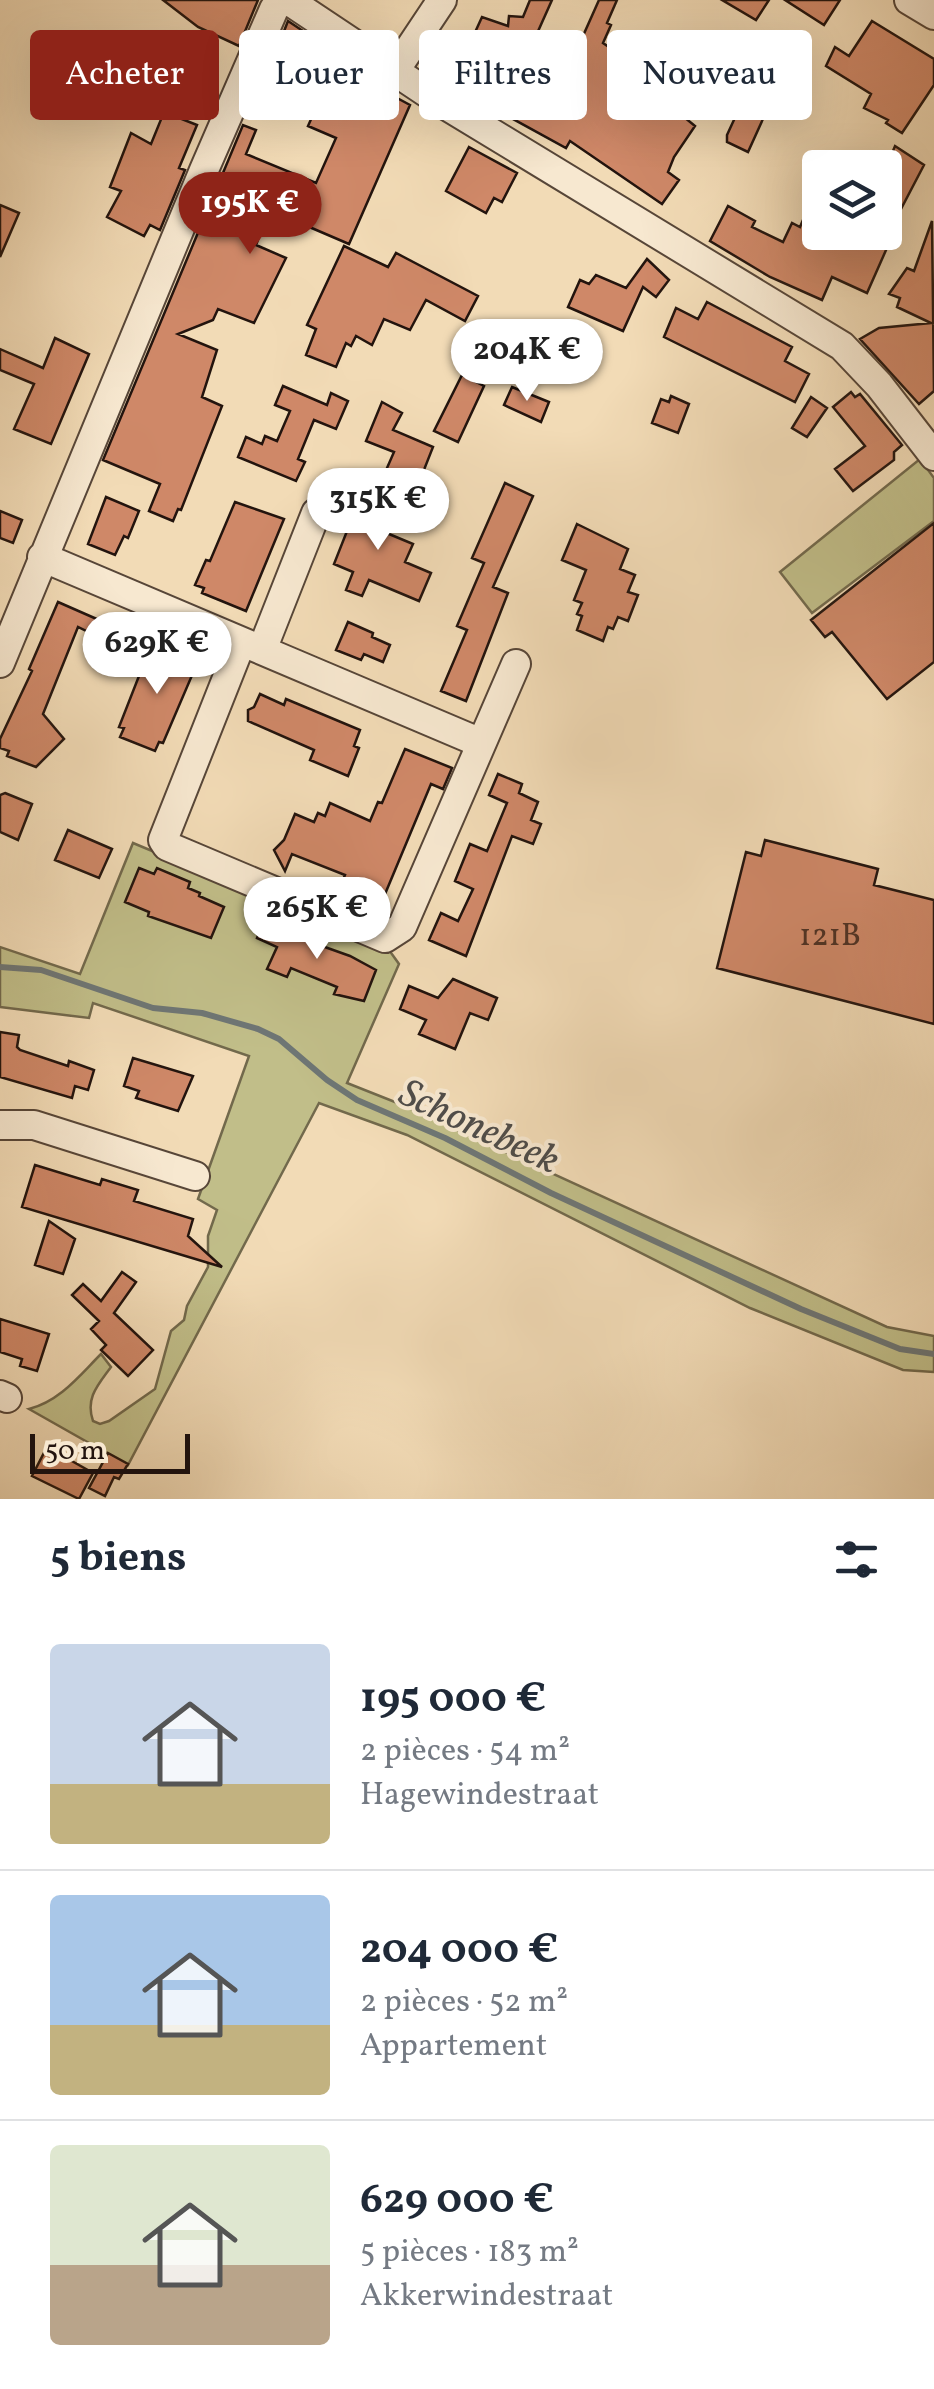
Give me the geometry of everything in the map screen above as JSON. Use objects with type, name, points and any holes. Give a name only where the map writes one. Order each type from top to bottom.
[{"type":"street","points":[[0,663],[6,632],[42,557],[274,9],[285,0],[330,30]]},
{"type":"street","points":[[399,64],[442,0]]},
{"type":"street","points":[[909,0],[934,15]]},
{"type":"street","points":[[399,75],[842,346],[879,384],[934,456]]},
{"type":"street","points":[[316,513],[164,840],[167,846],[377,937],[391,936],[402,927],[516,664]]},
{"type":"street","points":[[42,557],[481,744]]},
{"type":"street","points":[[0,1125],[34,1125],[195,1176]]},
{"type":"shaded area","points":[[920,459],[934,478],[934,521],[812,613],[780,572]]},
{"type":"shaded area","points":[[133,843],[389,950],[399,964],[347,1083],[887,1327],[934,1336],[934,1372],[903,1370],[750,1308],[407,1135],[319,1103],[128,1465],[29,1409],[60,1394],[101,1354],[111,1367],[92,1399],[93,1421],[109,1421],[155,1389],[171,1331],[184,1320],[187,1306],[208,1267],[208,1236],[217,1210],[198,1199],[249,1056],[93,1003],[89,1018],[0,1007],[0,947],[80,974]]},
{"type":"building","points":[[163,0],[258,0],[246,30],[239,30],[239,46],[219,37],[219,30],[198,27]]},
{"type":"building","points":[[530,0],[552,0],[539,30],[476,30],[482,17],[508,26],[509,16],[523,17]]},
{"type":"building","points":[[599,0],[617,0],[603,43],[607,46],[607,120],[688,120],[695,126],[668,172],[679,180],[662,204],[570,141],[566,148],[515,120],[587,120],[586,30]]},
{"type":"building","points":[[722,0],[769,0],[756,20]]},
{"type":"building","points":[[785,0],[840,0],[824,25]]},
{"type":"building","points":[[288,21],[301,30],[284,30]]},
{"type":"building","points":[[872,21],[934,59],[934,85],[902,133],[886,123],[888,120],[864,108],[871,94],[826,66],[835,47],[849,56]]},
{"type":"building","points":[[399,99],[410,105],[349,244],[307,226],[318,202],[285,188],[276,210],[270,208],[256,245],[286,258],[254,323],[218,309],[213,320],[178,334],[217,350],[202,397],[222,406],[181,510],[178,509],[173,521],[149,511],[160,484],[103,460],[243,125],[256,130],[246,154],[316,183],[336,138],[308,126],[311,120],[399,120]]},
{"type":"building","points":[[161,120],[184,120],[197,125],[179,168],[185,170],[160,230],[150,225],[144,236],[107,217],[121,191],[110,187],[131,133],[151,144]]},
{"type":"building","points":[[734,120],[762,120],[748,152],[727,142]]},
{"type":"building","points":[[469,147],[517,173],[502,202],[494,198],[486,213],[446,191]]},
{"type":"building","points":[[902,151],[924,165],[902,207]]},
{"type":"building","points":[[0,205],[19,213],[0,257]]},
{"type":"building","points":[[728,206],[755,221],[752,227],[783,242],[792,223],[800,227],[802,222],[802,250],[886,250],[867,293],[832,277],[822,300],[770,277],[710,241]]},
{"type":"building","points":[[932,221],[934,391],[919,404],[860,339],[879,328],[931,323],[897,307],[900,298],[889,294],[907,268],[914,271]]},
{"type":"building","points":[[344,246],[388,267],[396,253],[478,296],[465,321],[426,300],[410,330],[384,319],[372,345],[356,336],[351,346],[346,343],[336,367],[306,355],[316,329],[307,325]]},
{"type":"building","points":[[647,259],[669,280],[656,297],[643,287],[623,331],[568,307],[580,280],[589,284],[596,275],[626,288]]},
{"type":"building","points":[[707,302],[792,347],[785,361],[809,374],[795,402],[664,337],[676,308],[698,319]]},
{"type":"building","points":[[55,338],[89,354],[51,444],[14,429],[34,384],[0,370],[0,349],[43,368]]},
{"type":"building","points":[[462,375],[484,386],[458,442],[434,431]]},
{"type":"building","points":[[283,386],[327,405],[331,393],[348,401],[336,429],[314,420],[298,459],[305,462],[296,481],[238,457],[246,437],[262,444],[265,436],[277,441],[290,411],[275,405]]},
{"type":"building","points":[[512,387],[549,402],[541,422],[504,405]]},
{"type":"building","points":[[851,392],[855,397],[860,394],[902,445],[894,452],[894,460],[853,491],[835,469],[865,446],[833,407]]},
{"type":"building","points":[[671,396],[689,404],[678,433],[652,423],[661,399],[669,402]]},
{"type":"building","points":[[811,397],[827,408],[807,437],[792,428]]},
{"type":"building","points":[[382,402],[402,413],[393,430],[433,447],[420,480],[387,468],[394,452],[366,441]]},
{"type":"building","points":[[505,483],[533,496],[493,587],[508,593],[466,701],[441,691],[467,630],[457,626],[484,563],[472,558]]},
{"type":"building","points":[[364,488],[390,498],[377,529],[413,544],[405,562],[431,573],[419,601],[369,580],[362,596],[346,590],[353,572],[334,564]]},
{"type":"building","points":[[106,497],[139,511],[128,538],[124,536],[115,555],[88,544]]},
{"type":"building","points":[[235,502],[284,519],[246,611],[202,593],[204,588],[195,585],[206,560],[210,561]]},
{"type":"building","points":[[0,511],[22,520],[13,543],[0,538]]},
{"type":"building","points":[[934,523],[934,662],[887,699],[832,632],[825,637],[811,620]]},
{"type":"building","points":[[577,524],[628,549],[620,569],[635,575],[628,592],[638,595],[628,621],[618,617],[613,629],[608,627],[603,641],[577,630],[582,603],[574,600],[586,570],[562,560]]},
{"type":"building","points":[[58,602],[124,631],[117,646],[78,627],[43,714],[64,739],[36,767],[7,756],[9,751],[0,748],[0,739]]},
{"type":"building","points":[[348,622],[390,645],[383,662],[364,654],[361,660],[336,650]]},
{"type":"building","points":[[162,644],[199,659],[163,743],[159,742],[155,751],[120,737],[124,728],[119,727],[148,653],[157,657]]},
{"type":"building","points":[[260,694],[284,705],[286,699],[360,730],[354,746],[359,748],[348,776],[310,760],[314,750],[248,721],[248,710]]},
{"type":"building","points":[[405,749],[452,768],[443,789],[431,784],[380,906],[339,889],[345,875],[292,854],[285,871],[274,850],[284,840],[295,814],[314,822],[318,813],[325,816],[330,803],[370,821]]},
{"type":"building","points":[[498,774],[522,784],[519,793],[538,802],[531,820],[541,824],[533,844],[512,836],[466,956],[429,940],[441,913],[458,921],[473,889],[455,881],[470,844],[487,851],[507,803],[489,795]]},
{"type":"building","points":[[5,793],[32,804],[18,840],[0,832],[0,795]]},
{"type":"building","points":[[68,830],[112,849],[99,878],[55,860]]},
{"type":"building","points":[[765,840],[878,869],[874,885],[934,900],[934,1024],[717,968],[746,852],[761,856]]},
{"type":"building","points":[[139,868],[154,874],[157,868],[190,882],[188,888],[224,907],[211,938],[148,916],[149,912],[125,902]]},
{"type":"building","points":[[264,920],[376,970],[364,1001],[334,994],[337,987],[291,968],[287,977],[267,969],[277,947],[257,938]]},
{"type":"building","points":[[453,979],[497,998],[488,1020],[470,1013],[455,1049],[419,1034],[426,1020],[400,1009],[409,986],[438,998]]},
{"type":"building","points":[[0,1032],[19,1035],[20,1050],[94,1070],[88,1090],[75,1086],[72,1098],[0,1077]]},
{"type":"building","points":[[133,1058],[193,1076],[178,1111],[136,1098],[139,1091],[124,1086]]},
{"type":"building","points":[[35,1165],[100,1185],[102,1179],[138,1190],[134,1201],[193,1219],[188,1236],[222,1267],[22,1207]]},
{"type":"building","points":[[49,1221],[75,1239],[63,1274],[35,1265]]},
{"type":"building","points":[[122,1272],[136,1282],[114,1313],[153,1350],[128,1376],[101,1350],[106,1345],[91,1329],[99,1321],[72,1295],[83,1284],[101,1301]]},
{"type":"building","points":[[0,1319],[49,1334],[37,1371],[20,1366],[22,1359],[0,1352]]},
{"type":"building","points":[[47,1447],[93,1473],[79,1499],[32,1476]]},
{"type":"building","points":[[108,1453],[128,1464],[119,1479],[114,1477],[105,1496],[89,1488]]},
{"type":"waterway","name":"Schonebeek","points":[[0,967],[41,970],[153,1008],[202,1013],[258,1029],[279,1039],[357,1100],[445,1138],[551,1193],[801,1309],[900,1349],[934,1354]]}]
